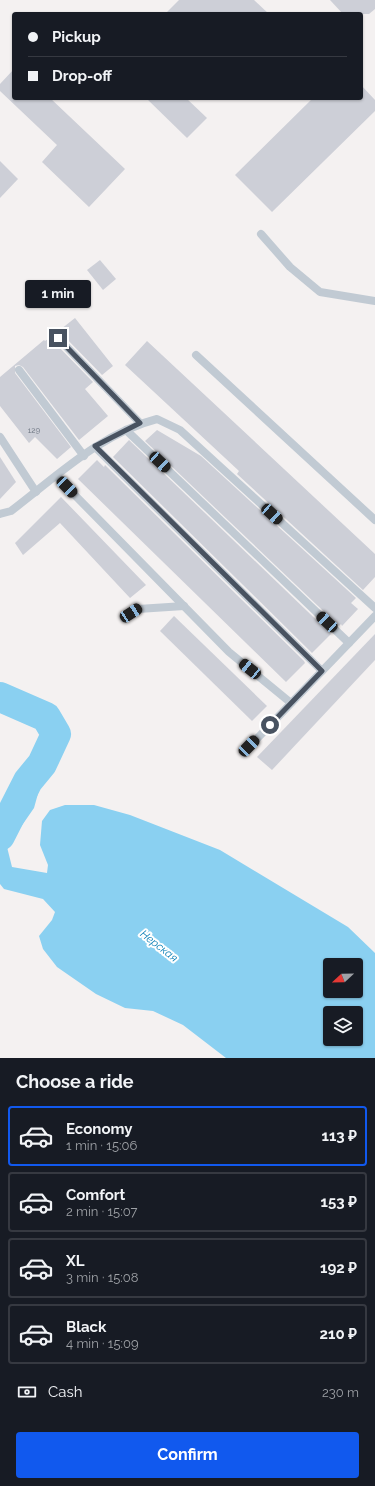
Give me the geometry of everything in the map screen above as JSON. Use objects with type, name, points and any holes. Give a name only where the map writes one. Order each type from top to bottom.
[{"type":"lane","points":[[261,234],[290,267],[320,292],[375,301]]},
{"type":"lane","points":[[58,338],[140,423]]},
{"type":"lane","points":[[196,355],[375,520]]},
{"type":"lane","points":[[19,370],[84,456]]},
{"type":"lane","points":[[0,514],[11,511],[57,477],[95,446],[140,423],[157,419],[180,430],[375,608]]},
{"type":"lane","points":[[126,430],[349,643]]},
{"type":"lane","points":[[0,437],[36,492]]},
{"type":"lane","points":[[95,446],[322,671]]},
{"type":"lane","points":[[57,477],[229,652],[292,703]]},
{"type":"lane","points":[[124,618],[138,609],[184,606]]},
{"type":"lane","points":[[249,746],[375,616]]},
{"type":"water","points":[[28,781],[39,790],[34,808],[7,847],[12,867],[47,873],[48,865],[40,845],[42,821],[50,810],[65,805],[94,805],[130,815],[220,850],[348,927],[375,953],[375,1058],[226,1058],[183,1025],[153,1011],[125,1008],[96,994],[57,967],[43,949],[39,936],[52,920],[55,912],[43,899],[4,889],[0,884],[0,804],[20,782]]},
{"type":"building","points":[[179,0],[254,0],[267,12],[167,12]]},
{"type":"building","points":[[330,0],[375,0],[375,9],[369,14],[363,14],[363,12],[341,12]]},
{"type":"building","points":[[12,71],[12,100],[52,100],[125,169],[89,207],[42,162],[57,145],[0,91],[0,84]]},
{"type":"building","points":[[363,87],[375,100],[375,111],[272,212],[235,175],[311,100],[363,100]]},
{"type":"building","points":[[148,100],[188,100],[207,118],[187,138]]},
{"type":"building","points":[[0,161],[18,179],[0,198]]},
{"type":"building","points":[[100,260],[116,279],[103,290],[87,270]]},
{"type":"building","points":[[75,318],[113,366],[102,375],[62,334],[56,333]]},
{"type":"building","points":[[54,335],[54,342],[93,382],[85,389],[108,416],[79,440],[23,367],[19,365],[15,366],[15,373],[71,447],[57,459],[35,437],[29,443],[0,406],[0,377],[44,340],[45,341]]},
{"type":"building","points":[[147,341],[375,554],[375,577],[363,590],[237,474],[239,471],[125,365]]},
{"type":"building","points":[[157,430],[201,456],[356,598],[351,603],[358,609],[342,626],[341,624],[339,626],[145,441]]},
{"type":"building","points":[[129,440],[331,634],[312,653],[113,457]]},
{"type":"building","points":[[0,457],[16,482],[0,499]]},
{"type":"building","points":[[97,460],[104,467],[105,465],[304,661],[305,663],[286,682],[78,479]]},
{"type":"building","points":[[61,497],[146,585],[130,598],[60,523],[23,555],[15,543]]},
{"type":"building","points":[[174,616],[267,706],[252,721],[160,631]]},
{"type":"building","points":[[375,634],[375,660],[272,770],[257,757]]},
{"type":"waterway","name":"Нерская","points":[[0,697],[46,717],[56,734],[42,764],[28,781],[0,836]]},
{"type":"route","points":[[58,338],[140,423],[95,446],[322,671],[270,725]]}]
